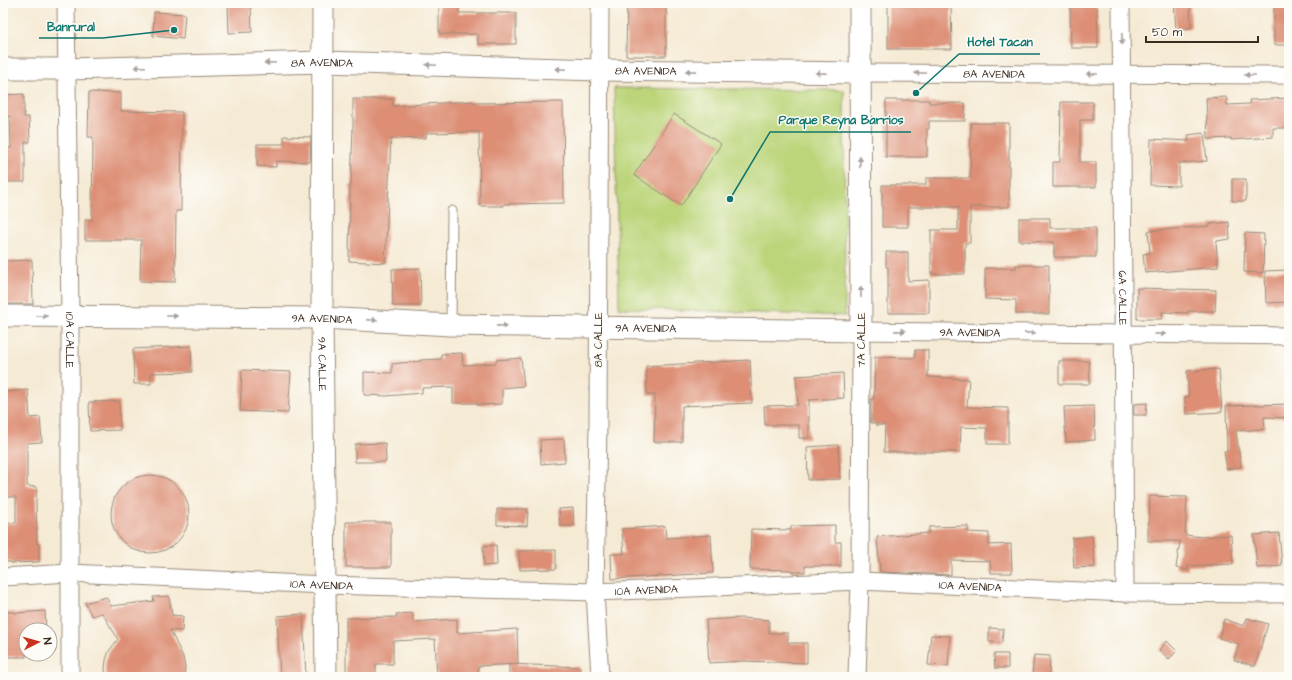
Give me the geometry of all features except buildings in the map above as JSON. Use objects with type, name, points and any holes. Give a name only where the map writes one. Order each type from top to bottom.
[{"type":"street","name":"10A CALLE","points":[[66,3],[70,315],[70,677]]},
{"type":"street","name":"9A CALLE","points":[[323,3],[322,318],[326,677]]},
{"type":"street","name":"8A CALLE","points":[[600,3],[597,327],[598,425],[595,592],[600,677]]},
{"type":"street","name":"7A CALLE","points":[[857,677],[860,581],[860,3]]},
{"type":"street","name":"6A CALLE","points":[[1122,3],[1125,594]]},
{"type":"street","name":"8A AVENIDA","points":[[3,69],[68,69],[323,62],[600,70],[1289,75]]},
{"type":"street","name":"9A AVENIDA","points":[[3,316],[70,315],[322,318],[451,325],[1289,336]]},
{"type":"street","name":"10A AVENIDA","points":[[3,577],[70,573],[325,585],[595,592],[860,581],[1125,594],[1289,594]]},
{"type":"lane","points":[[451,325],[452,211]]},
{"type":"green space","points":[[614,88],[844,90],[845,316],[619,308]]},
{"type":"place","name":"Banrural","points":[[174,30]]},
{"type":"place","name":"Hotel Tacan","points":[[916,93]]},
{"type":"place","name":"Parque Reyna Barrios","points":[[730,199]]}]
